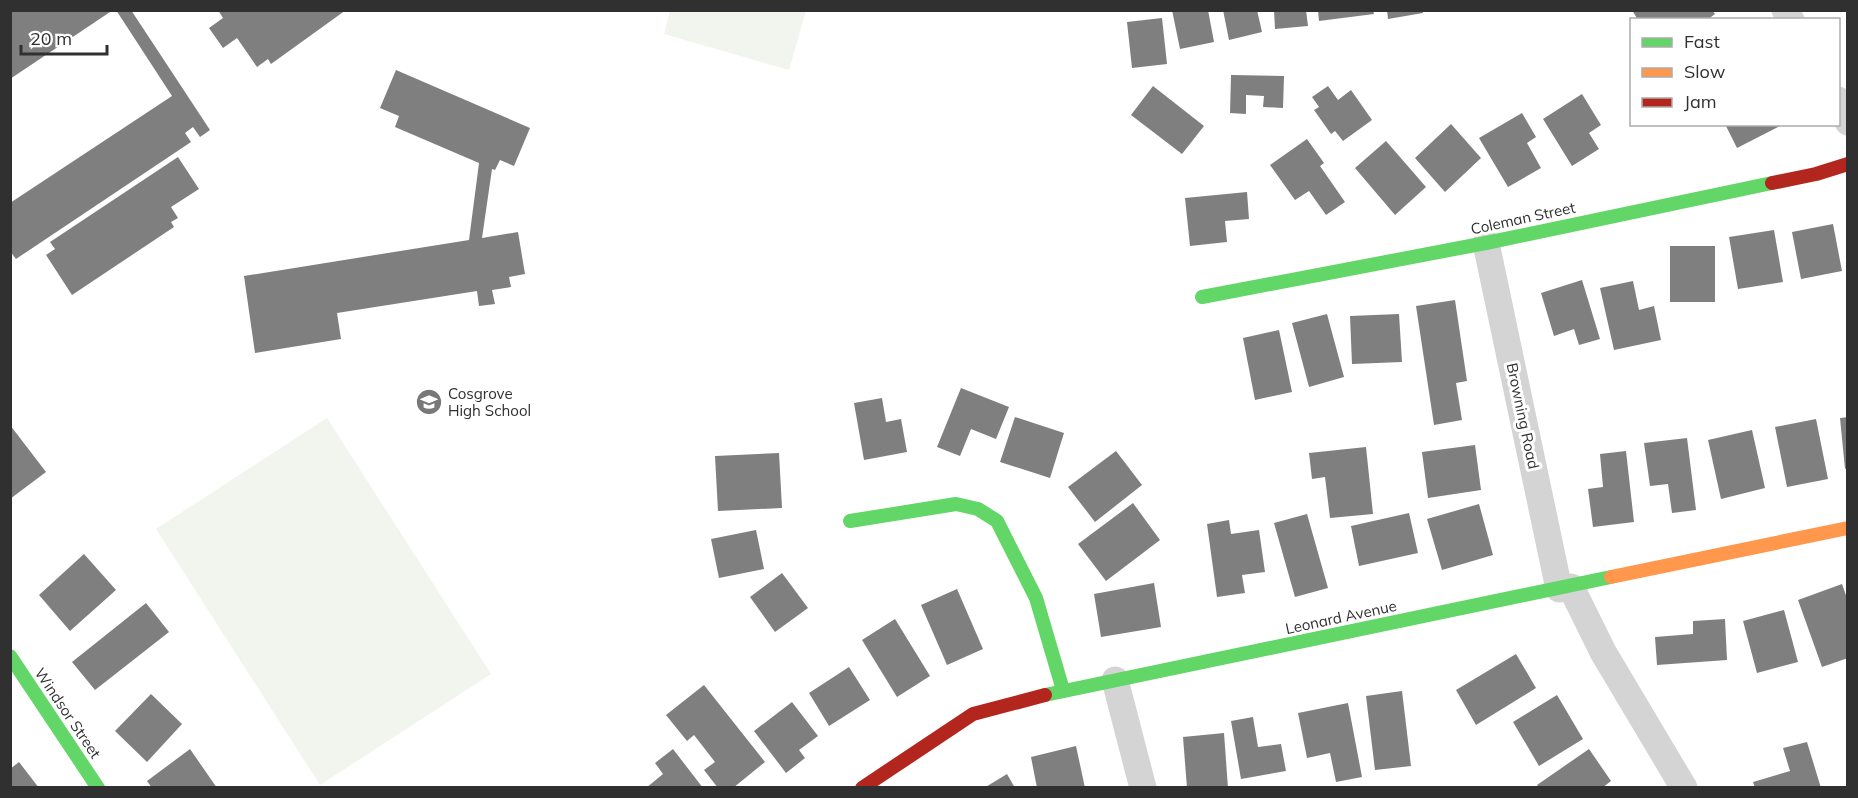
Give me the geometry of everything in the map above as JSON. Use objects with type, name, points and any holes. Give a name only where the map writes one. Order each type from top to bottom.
[{"type":"street","points":[[1840,102],[1848,122]]},
{"type":"street","name":"Coleman Street","points":[[1202,297],[1486,243],[1816,174],[1848,164]]},
{"type":"street","name":"Browning Road","points":[[1486,243],[1565,588],[1684,788]]},
{"type":"street","points":[[850,521],[956,504],[978,509],[997,521],[1036,598],[1063,690]]},
{"type":"street","name":"Leonard Avenue","points":[[862,788],[973,714],[1063,690],[1848,528]]},
{"type":"street","name":"Windsor Street","points":[[10,656],[98,788]]},
{"type":"street","points":[[1115,680],[1143,788]]},
{"type":"shaded area","points":[[670,10],[806,11],[789,70],[664,34]]},
{"type":"shaded area","points":[[327,418],[491,674],[320,785],[156,529]]},
{"type":"building","points":[[10,10],[113,10],[10,79]]},
{"type":"building","points":[[116,10],[131,10],[210,130],[200,137],[193,127],[185,133],[191,142],[16,259],[10,251],[10,203],[172,96]]},
{"type":"building","points":[[218,10],[346,10],[271,64],[268,59],[257,67],[237,38],[223,48],[209,28],[223,18]]},
{"type":"building","points":[[1172,10],[1208,10],[1214,42],[1180,49]]},
{"type":"building","points":[[1223,10],[1257,10],[1262,32],[1229,40]]},
{"type":"building","points":[[1274,10],[1306,10],[1308,26],[1275,29]]},
{"type":"building","points":[[1318,10],[1373,10],[1374,14],[1319,21]]},
{"type":"building","points":[[1387,10],[1422,10],[1423,13],[1388,19]]},
{"type":"building","points":[[1632,10],[1712,10],[1715,14],[1710,18],[1637,18]]},
{"type":"building","points":[[1162,18],[1167,64],[1132,68],[1127,22]]},
{"type":"building","points":[[396,70],[530,128],[514,166],[500,160],[495,170],[492,169],[482,238],[518,232],[525,274],[509,277],[511,287],[492,290],[495,304],[479,306],[477,291],[337,313],[341,339],[255,353],[244,276],[469,240],[479,163],[395,127],[399,116],[380,108]]},
{"type":"building","points":[[1231,75],[1284,76],[1283,108],[1263,107],[1264,96],[1246,95],[1246,114],[1230,113]]},
{"type":"building","points":[[1153,86],[1204,126],[1182,154],[1131,115]]},
{"type":"building","points":[[1328,86],[1338,100],[1351,90],[1372,120],[1343,141],[1335,131],[1331,134],[1314,110],[1319,107],[1312,97]]},
{"type":"building","points":[[1582,94],[1601,125],[1589,133],[1599,149],[1572,166],[1543,119]]},
{"type":"building","points":[[1522,113],[1536,137],[1527,143],[1541,168],[1508,187],[1479,138]]},
{"type":"building","points":[[1451,124],[1481,158],[1445,192],[1415,158]]},
{"type":"building","points":[[1726,126],[1780,126],[1737,148]]},
{"type":"building","points":[[1307,139],[1324,163],[1320,166],[1345,202],[1326,215],[1309,191],[1295,200],[1270,165]]},
{"type":"building","points":[[1386,141],[1426,187],[1395,215],[1355,168]]},
{"type":"building","points":[[178,157],[199,189],[171,207],[178,218],[171,222],[174,227],[72,295],[46,255],[55,249],[50,242]]},
{"type":"building","points":[[1247,192],[1249,219],[1225,221],[1227,242],[1190,246],[1185,198]]},
{"type":"building","points":[[1833,224],[1842,271],[1801,279],[1792,232]]},
{"type":"building","points":[[1774,230],[1783,282],[1738,289],[1729,237]]},
{"type":"building","points":[[1670,246],[1715,246],[1715,302],[1670,302]]},
{"type":"building","points":[[1582,280],[1600,339],[1579,345],[1574,329],[1554,336],[1541,293]]},
{"type":"building","points":[[1633,281],[1639,310],[1654,306],[1661,340],[1614,350],[1600,288]]},
{"type":"building","points":[[1455,300],[1467,381],[1456,383],[1462,420],[1434,425],[1416,306]]},
{"type":"building","points":[[1327,314],[1344,377],[1309,387],[1292,323]]},
{"type":"building","points":[[1399,314],[1402,362],[1352,364],[1350,316]]},
{"type":"building","points":[[1279,330],[1292,392],[1255,400],[1243,338]]},
{"type":"building","points":[[961,388],[1009,407],[996,439],[971,429],[960,456],[937,447]]},
{"type":"building","points":[[882,398],[886,422],[901,419],[907,452],[864,460],[854,403]]},
{"type":"building","points":[[1015,417],[1064,433],[1050,478],[1000,462]]},
{"type":"building","points":[[1848,417],[1848,468],[1845,469],[1840,418]]},
{"type":"building","points":[[1816,419],[1828,479],[1787,487],[1775,427]]},
{"type":"building","points":[[10,425],[46,472],[10,499]]},
{"type":"building","points":[[1752,430],[1765,488],[1721,499],[1708,440]]},
{"type":"building","points":[[1687,438],[1696,510],[1672,513],[1668,484],[1650,486],[1644,443]]},
{"type":"building","points":[[1475,445],[1481,490],[1428,498],[1422,452]]},
{"type":"building","points":[[1366,447],[1373,514],[1330,518],[1325,477],[1312,479],[1309,453]]},
{"type":"building","points":[[1116,451],[1142,485],[1095,522],[1068,487]]},
{"type":"building","points":[[1626,451],[1634,522],[1593,527],[1588,489],[1603,487],[1600,454]]},
{"type":"building","points":[[779,453],[782,508],[718,511],[715,456]]},
{"type":"building","points":[[1133,503],[1160,540],[1106,581],[1078,544]]},
{"type":"building","points":[[1479,504],[1493,555],[1442,570],[1427,519]]},
{"type":"building","points":[[1409,513],[1418,553],[1359,566],[1351,526]]},
{"type":"building","points":[[1307,514],[1328,588],[1295,597],[1274,523]]},
{"type":"building","points":[[1229,520],[1231,534],[1259,530],[1265,572],[1242,575],[1245,593],[1217,597],[1207,524]]},
{"type":"building","points":[[756,530],[764,569],[719,578],[711,539]]},
{"type":"building","points":[[84,554],[116,590],[70,631],[39,595]]},
{"type":"building","points":[[782,573],[808,608],[775,632],[750,597]]},
{"type":"building","points":[[1154,583],[1161,627],[1101,637],[1094,594]]},
{"type":"building","points":[[1842,584],[1848,601],[1848,658],[1822,667],[1798,600]]},
{"type":"building","points":[[957,589],[983,649],[947,665],[921,605]]},
{"type":"building","points":[[146,603],[169,632],[95,690],[72,662]]},
{"type":"building","points":[[1784,610],[1798,662],[1757,673],[1743,621]]},
{"type":"building","points":[[895,619],[930,676],[897,697],[862,640]]},
{"type":"building","points":[[1725,619],[1727,660],[1657,665],[1655,637],[1693,634],[1693,621]]},
{"type":"building","points":[[1516,654],[1536,688],[1476,725],[1456,690]]},
{"type":"building","points":[[849,667],[870,700],[829,726],[809,693]]},
{"type":"building","points":[[704,685],[765,762],[733,788],[718,788],[704,770],[715,762],[694,735],[687,741],[666,715]]},
{"type":"building","points":[[1402,691],[1411,766],[1375,770],[1366,696]]},
{"type":"building","points":[[151,694],[182,724],[147,762],[115,731]]},
{"type":"building","points":[[1557,695],[1583,739],[1539,766],[1513,722]]},
{"type":"building","points":[[792,702],[818,736],[799,750],[805,758],[786,773],[754,731]]},
{"type":"building","points":[[1348,703],[1362,777],[1336,782],[1330,753],[1307,758],[1298,713]]},
{"type":"building","points":[[1253,717],[1258,747],[1281,744],[1286,771],[1241,779],[1231,721]]},
{"type":"building","points":[[1224,733],[1228,788],[1187,788],[1183,737]]},
{"type":"building","points":[[1807,742],[1821,788],[1755,788],[1753,782],[1790,771],[1783,748]]},
{"type":"building","points":[[1076,746],[1085,788],[1037,788],[1031,757]]},
{"type":"building","points":[[190,749],[217,788],[152,788],[147,781]]},
{"type":"building","points":[[673,749],[703,788],[646,788],[663,774],[655,763]]},
{"type":"building","points":[[1589,749],[1611,781],[1602,788],[1539,788],[1537,785]]},
{"type":"building","points":[[19,762],[39,788],[10,788],[10,769]]},
{"type":"building","points":[[1007,774],[1015,788],[984,788]]},
{"type":"traffic: fast","points":[[1202,297],[1486,243],[1772,183]]},
{"type":"traffic: fast","points":[[850,521],[956,504],[978,509],[997,521],[1036,598],[1063,690]]},
{"type":"traffic: fast","points":[[1045,695],[1611,577]]},
{"type":"traffic: fast","points":[[10,656],[98,788]]},
{"type":"traffic: slow","points":[[1611,577],[1848,528]]},
{"type":"traffic: jam","points":[[1772,183],[1816,174],[1848,164]]},
{"type":"traffic: jam","points":[[862,788],[973,714],[1045,695]]},
{"type":"place","name":"Cosgrove High School","points":[[429,402]]}]
